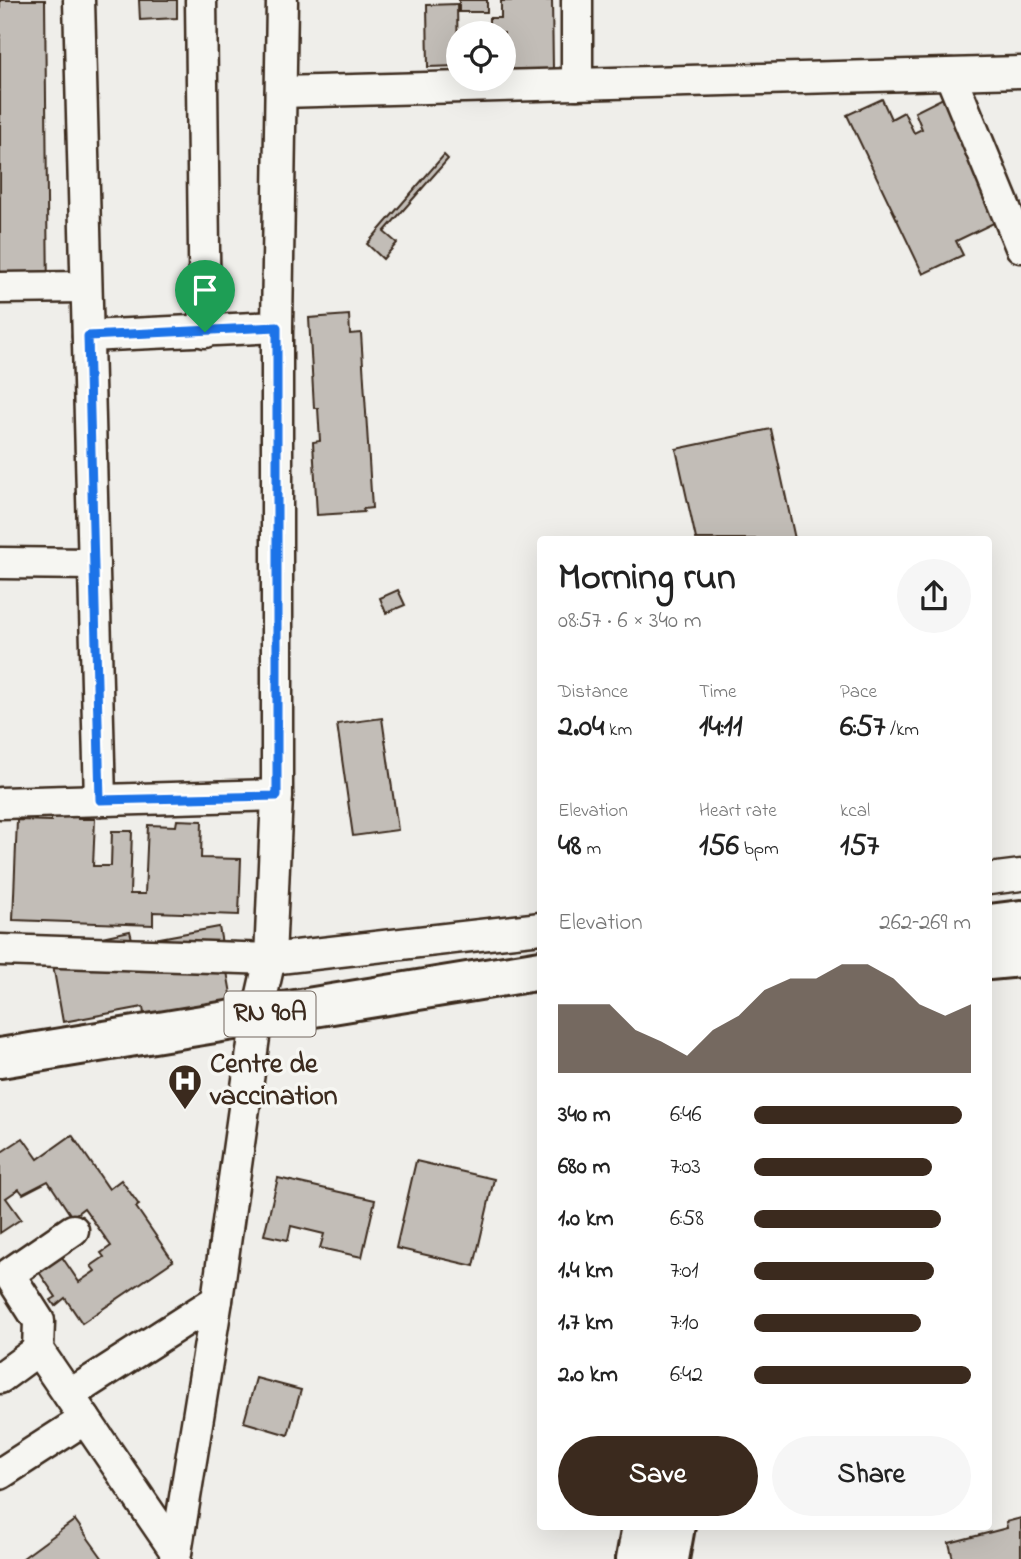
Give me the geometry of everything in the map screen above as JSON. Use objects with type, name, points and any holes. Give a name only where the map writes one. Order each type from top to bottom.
[{"type":"main road","points":[[992,924],[1021,920]]},
{"type":"main road","points":[[992,960],[1021,957]]},
{"type":"main road","name":"RN 90A","points":[[0,1059],[537,971]]},
{"type":"main road","points":[[636,1559],[641,1530]]},
{"type":"main road","points":[[670,1559],[675,1530]]},
{"type":"street","points":[[79,0],[100,800]]},
{"type":"street","points":[[201,0],[205,332]]},
{"type":"street","points":[[175,1555],[217,1300],[257,1016],[270,958],[277,796],[277,327],[282,0]]},
{"type":"street","points":[[577,0],[577,84]]},
{"type":"street","points":[[281,92],[1021,72]]},
{"type":"street","points":[[950,74],[1021,247]]},
{"type":"street","points":[[0,288],[86,287]]},
{"type":"street","points":[[88,336],[277,327]]},
{"type":"street","points":[[0,563],[94,564]]},
{"type":"street","points":[[0,803],[277,796]]},
{"type":"street","points":[[992,879],[1021,875]]},
{"type":"street","points":[[0,950],[270,958],[537,928]]},
{"type":"street","points":[[73,1230],[9,1274],[39,1321],[38,1350],[175,1555]]},
{"type":"street","points":[[0,1474],[77,1407],[217,1300]]},
{"type":"street","points":[[0,1378],[38,1350]]},
{"type":"building","points":[[0,0],[45,0],[48,297],[0,298]]},
{"type":"building","points":[[139,0],[177,0],[177,18],[140,20]]},
{"type":"building","points":[[459,0],[487,0],[487,12],[459,12]]},
{"type":"building","points":[[552,0],[553,69],[516,70],[516,21],[489,21],[489,18],[501,18],[501,1]]},
{"type":"building","points":[[457,4],[457,21],[446,21],[446,66],[428,67],[427,5]]},
{"type":"building","points":[[943,98],[1000,220],[956,241],[963,255],[923,274],[847,115],[882,99],[891,119],[904,112],[914,133],[922,129],[915,112]]},
{"type":"building","points":[[444,155],[448,159],[384,232],[397,243],[383,259],[367,244]]},
{"type":"building","points":[[349,315],[350,334],[361,333],[372,508],[363,509],[364,512],[317,515],[313,442],[320,441],[318,408],[314,408],[309,318]]},
{"type":"building","points":[[771,429],[794,536],[695,536],[676,449]]},
{"type":"building","points":[[398,590],[405,605],[386,613],[380,598]]},
{"type":"building","points":[[382,718],[398,830],[353,836],[337,724]]},
{"type":"building","points":[[51,814],[95,819],[93,866],[111,866],[112,831],[132,831],[130,894],[145,894],[148,825],[176,826],[177,820],[202,821],[201,858],[241,859],[239,915],[153,912],[153,925],[13,920],[17,820],[51,821]]},
{"type":"building","points":[[219,927],[233,1005],[145,1021],[143,1007],[63,1022],[50,948],[130,931],[133,943]]},
{"type":"building","points":[[72,1135],[109,1189],[121,1180],[173,1261],[82,1323],[65,1298],[55,1306],[51,1300],[56,1297],[39,1272],[62,1257],[79,1282],[95,1271],[91,1266],[104,1257],[101,1253],[111,1246],[84,1208],[72,1217],[48,1181],[23,1194],[19,1189],[6,1198],[21,1219],[0,1233],[0,1153],[23,1138],[38,1159]]},
{"type":"building","points":[[416,1161],[494,1179],[474,1266],[396,1248]]},
{"type":"building","points":[[278,1178],[375,1200],[362,1257],[320,1248],[324,1234],[291,1226],[288,1240],[264,1235]]},
{"type":"building","points":[[256,1378],[301,1390],[288,1435],[244,1422]]},
{"type":"building","points":[[1021,1518],[1021,1559],[953,1559],[949,1543],[1007,1528],[1006,1522]]},
{"type":"building","points":[[75,1520],[103,1559],[23,1558]]},
{"type":"place","name":"Centre de vaccination","points":[[185,1111]]},
{"type":"route","points":[[277,327],[277,796],[100,800],[88,336],[205,332],[277,327]]}]
